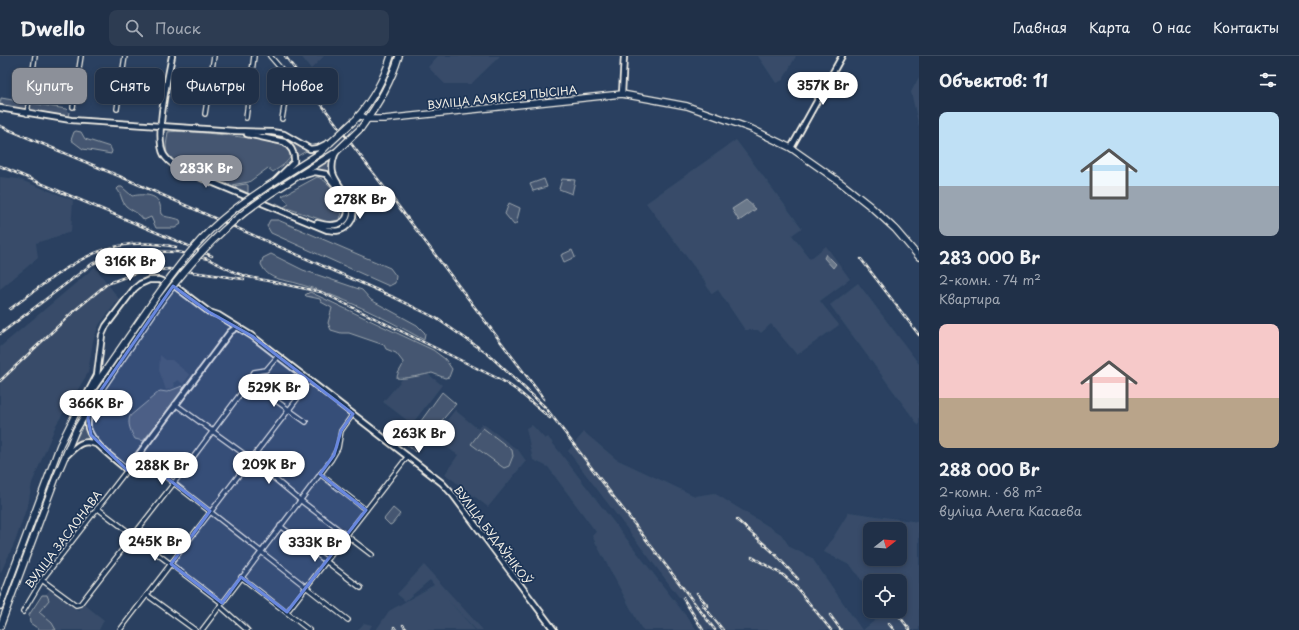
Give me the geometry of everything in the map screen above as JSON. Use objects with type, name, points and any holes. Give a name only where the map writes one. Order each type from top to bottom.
[{"type":"main road","points":[[172,56],[162,117],[160,143],[163,154],[169,162],[180,169],[327,230],[336,231],[344,229],[350,223],[353,214],[352,207],[333,171],[332,161],[336,152]]},
{"type":"main road","points":[[0,606],[60,445],[85,400],[180,263],[208,232],[230,212],[275,181],[320,153],[355,120],[371,102],[386,72],[391,56]]},
{"type":"main road","points":[[0,627],[76,430],[92,403],[162,300],[182,273],[213,238],[236,217],[336,152],[361,128],[377,107],[394,73],[399,56]]},
{"type":"main road","points":[[622,94],[624,56]]},
{"type":"main road","points":[[790,148],[842,56]]},
{"type":"main road","name":"ВУЛІЦА АЛЯКСЕЯ ПЫСІНА","points":[[359,115],[368,119],[384,119],[622,94],[654,99],[715,115],[752,129],[790,148],[841,183],[870,206],[895,229],[919,257]]},
{"type":"main road","points":[[377,107],[377,115],[384,119]]},
{"type":"main road","points":[[0,108],[26,114],[72,120],[235,131],[272,132],[284,134],[310,148],[318,148],[330,143]]},
{"type":"main road","points":[[235,131],[284,142],[289,145],[294,152],[294,162],[275,181]]},
{"type":"main road","points":[[299,176],[315,172],[326,174],[345,201],[348,209],[346,218],[336,226],[327,226],[304,220]]},
{"type":"main road","name":"ВУЛІЦА БУДАЎНІКОЎ","points":[[85,400],[97,375],[102,335],[106,326],[140,284],[149,280],[159,280],[176,287],[209,312],[218,315],[237,327],[278,356],[408,456],[451,493],[554,630]]},
{"type":"main road","name":"ВУЛІЦА ЗАСЛОНАВА","points":[[127,470],[230,332],[237,327]]},
{"type":"main road","points":[[92,403],[88,418],[88,427],[100,445],[127,470]]},
{"type":"main road","points":[[64,458],[82,442],[90,441],[100,445]]},
{"type":"street","points":[[26,114],[35,56]]},
{"type":"street","points":[[73,107],[81,56]]},
{"type":"street","points":[[117,109],[125,56]]},
{"type":"street","points":[[205,114],[214,56]]},
{"type":"street","points":[[246,118],[254,56]]},
{"type":"street","points":[[270,56],[289,78],[282,119]]},
{"type":"street","points":[[42,580],[76,605],[80,604],[174,483],[247,385],[254,372],[266,370],[278,356]]},
{"type":"street","points":[[120,630],[250,459],[290,409],[298,398],[298,393],[310,380]]},
{"type":"street","points":[[247,385],[290,409],[306,422]]},
{"type":"street","points":[[175,404],[250,459],[347,537],[372,555]]},
{"type":"street","points":[[202,630],[241,576],[334,455],[338,448],[341,431],[353,414]]},
{"type":"street","points":[[138,456],[348,620]]},
{"type":"street","points":[[287,612],[347,537],[408,456]]},
{"type":"street","name":"ВУЛІЦА ЗАСЛОНАВА","points":[[22,612],[42,580],[96,508],[127,470]]},
{"type":"street","points":[[320,474],[366,510]]},
{"type":"street","points":[[96,508],[171,564],[221,605],[247,630]]},
{"type":"street","points":[[280,526],[361,588]]},
{"type":"street","points":[[241,576],[309,630]]},
{"type":"street","points":[[147,594],[195,630]]},
{"type":"highlighted area","points":[[173,286],[209,312],[252,336],[353,414],[341,431],[334,455],[320,474],[366,510],[287,612],[241,577],[222,603],[171,564],[210,511],[138,456],[127,470],[91,435],[88,418],[92,403]]},
{"type":"shaded area","points":[[301,56],[324,56],[312,68],[310,68]]},
{"type":"shaded area","points":[[438,56],[500,56],[471,84],[445,84],[428,67]]},
{"type":"shaded area","points":[[758,56],[796,56],[783,80],[776,83]]},
{"type":"shaded area","points":[[919,77],[919,127],[911,92]]},
{"type":"shaded area","points":[[1,98],[12,100],[12,104],[36,104],[66,109],[69,112],[68,117],[4,106],[0,104]]},
{"type":"shaded area","points":[[74,132],[81,132],[85,139],[110,147],[112,151],[111,154],[83,149],[71,140]]},
{"type":"shaded area","points":[[168,132],[208,133],[266,141],[287,147],[291,154],[290,158],[284,165],[273,172],[268,168],[249,182],[231,185],[175,162],[167,153],[166,146]]},
{"type":"shaded area","points":[[256,133],[284,136],[308,150],[296,157],[295,150],[292,145],[287,142],[281,139]]},
{"type":"shaded area","points":[[736,140],[802,228],[792,235],[810,259],[826,246],[850,279],[820,301],[839,325],[797,355],[771,324],[761,333],[758,330],[745,330],[718,290],[712,294],[706,285],[707,284],[646,203]]},
{"type":"shaded area","points":[[331,160],[331,177],[315,170]]},
{"type":"shaded area","points":[[0,177],[18,179],[73,200],[71,232],[36,243],[38,258],[0,289]]},
{"type":"shaded area","points":[[317,177],[322,179],[332,188],[340,202],[341,215],[339,220],[328,222],[275,204],[276,203],[284,207],[289,204],[282,196]]},
{"type":"shaded area","points":[[544,179],[547,187],[533,191],[530,184]]},
{"type":"shaded area","points":[[562,179],[575,180],[572,194],[559,189]]},
{"type":"shaded area","points":[[248,185],[248,193],[233,186]]},
{"type":"shaded area","points":[[122,187],[132,196],[148,195],[156,198],[160,205],[161,214],[180,220],[181,224],[175,228],[156,228],[151,217],[144,220],[126,206],[117,189]]},
{"type":"shaded area","points":[[746,200],[756,209],[739,221],[732,209]]},
{"type":"shaded area","points":[[509,203],[520,208],[516,224],[514,225],[505,214]]},
{"type":"shaded area","points":[[270,220],[278,220],[390,268],[396,276],[395,283],[389,286],[271,233],[267,226]]},
{"type":"shaded area","points":[[572,250],[575,257],[564,262],[561,255]]},
{"type":"shaded area","points":[[271,254],[303,270],[362,290],[371,300],[417,325],[425,333],[424,340],[377,315],[329,294],[271,276],[261,264],[263,258]]},
{"type":"shaded area","points":[[826,254],[836,264],[833,268],[824,258]]},
{"type":"shaded area","points":[[95,267],[119,299],[99,325],[93,341],[88,373],[56,425],[32,483],[29,500],[15,542],[0,574],[0,347]]},
{"type":"shaded area","points":[[858,283],[919,364],[919,426],[830,305]]},
{"type":"shaded area","points":[[310,292],[433,350],[445,359],[452,369],[449,377],[445,378],[432,373],[409,378],[397,378],[403,362],[396,353],[386,349],[384,345],[349,333],[341,333],[331,330],[328,323],[332,308],[321,302],[320,299],[305,295]]},
{"type":"shaded area","points":[[160,355],[166,360],[172,360],[190,375],[183,384],[178,380],[173,383],[175,387],[166,390],[159,370]]},
{"type":"shaded area","points":[[415,364],[442,385],[412,424],[383,402]]},
{"type":"shaded area","points":[[182,386],[185,389],[143,441],[135,439],[129,425],[130,416],[160,391],[167,392]]},
{"type":"shaded area","points":[[442,392],[456,404],[415,452],[405,443]]},
{"type":"shaded area","points":[[455,410],[478,429],[482,423],[519,451],[526,461],[488,507],[445,474],[458,455],[433,438]]},
{"type":"shaded area","points":[[85,422],[87,433],[94,441],[82,440],[73,445]]},
{"type":"shaded area","points":[[532,425],[545,439],[548,437],[697,630],[642,630],[592,536],[596,532],[548,467],[533,460],[526,428]]},
{"type":"shaded area","points":[[483,428],[512,450],[513,456],[509,466],[504,468],[471,444]]},
{"type":"shaded area","points":[[584,432],[616,459],[695,496],[714,493],[781,534],[790,547],[812,558],[862,630],[704,630],[568,451]]},
{"type":"shaded area","points":[[393,508],[400,514],[390,525],[384,519]]},
{"type":"shaded area","points":[[849,512],[919,522],[919,630],[863,630],[878,618],[907,618],[907,574],[863,574],[863,582],[851,566],[824,552]]},
{"type":"shaded area","points":[[424,565],[483,630],[476,630],[447,599],[475,630],[376,630],[389,611],[434,585],[430,580],[405,601],[397,594]]},
{"type":"shaded area","points":[[50,589],[78,610],[84,604],[104,620],[99,630],[47,630],[29,617]]},
{"type":"shaded area","points":[[42,595],[47,595],[49,600],[39,612],[52,623],[56,630],[40,630],[30,623],[29,615]]},
{"type":"shaded area","points":[[364,623],[372,625],[369,630],[358,630]]},
{"type":"waterway","points":[[241,619],[251,630]]},
{"type":"railway","points":[[285,56],[544,399]]},
{"type":"railway","points":[[0,126],[126,179],[393,297],[436,318],[488,354],[546,408],[715,630]]},
{"type":"railway","points":[[0,166],[212,256]]},
{"type":"railway","points":[[10,309],[67,268],[86,257],[106,249],[127,244],[150,243],[176,247]]},
{"type":"railway","points":[[0,334],[92,264],[110,256],[132,251],[178,252],[208,259],[236,273],[249,277],[321,292],[503,381],[518,391],[550,418]]},
{"type":"railway","points":[[861,259],[919,335]]},
{"type":"railway","points":[[0,381],[74,311],[107,284],[138,272],[169,269],[244,279]]},
{"type":"railway","points":[[737,520],[773,552],[798,579]]},
{"type":"railway","points":[[752,557],[783,575],[796,587],[831,630]]},
{"type":"railway","points":[[697,593],[708,606]]},
{"type":"railway","points":[[683,598],[703,630]]},
{"type":"railway","points":[[702,604],[723,630]]},
{"type":"railway","points":[[830,615],[841,630]]},
{"type":"railway","points":[[901,618],[910,630]]},
{"type":"railway","points":[[889,624],[894,630]]},
{"type":"railway","points":[[403,625],[407,630]]}]
